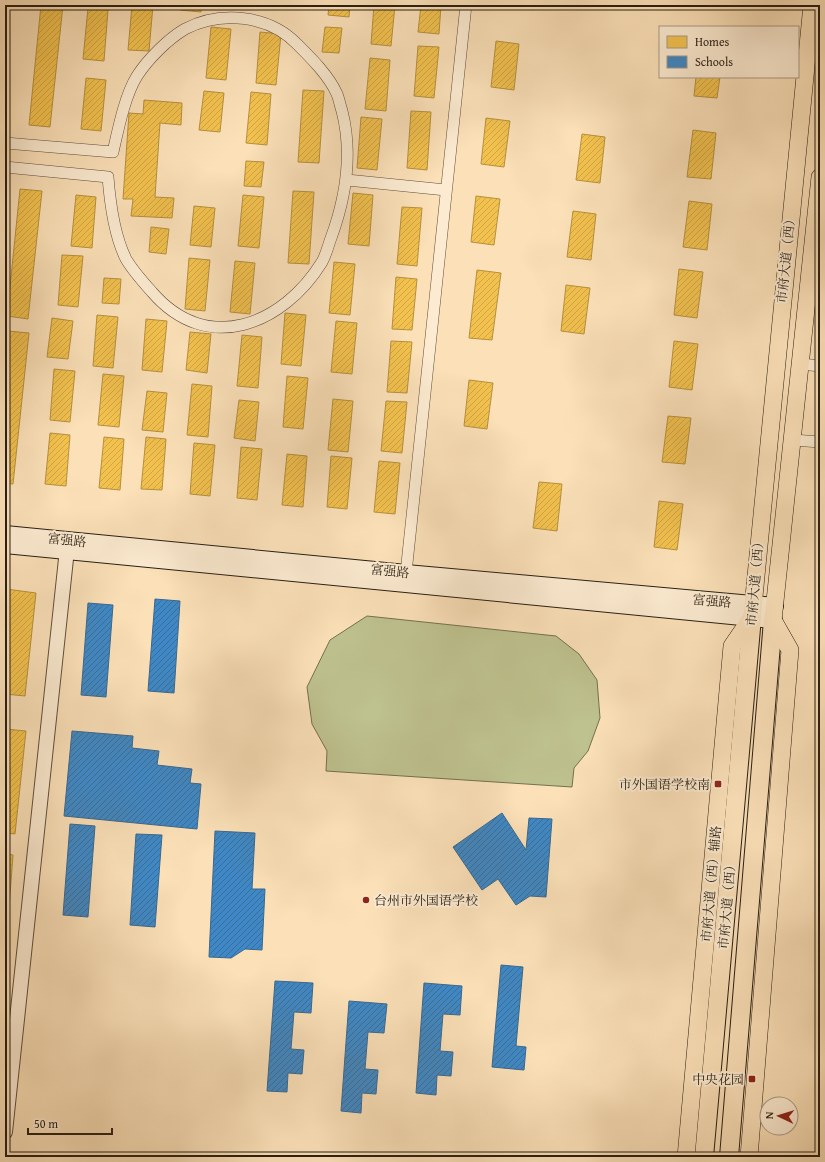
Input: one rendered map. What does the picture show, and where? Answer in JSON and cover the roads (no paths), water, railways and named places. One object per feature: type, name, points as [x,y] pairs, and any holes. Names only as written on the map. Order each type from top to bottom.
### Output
[{"type":"highway","name":"市府大道（西）","points":[[704,1157],[752,611]]},
{"type":"highway","name":"市府大道（西）","points":[[729,1157],[774,613]]},
{"type":"main road","name":"市府大道（西）","points":[[752,611],[812,5]]},
{"type":"main road","name":"市府大道（西）","points":[[774,613],[820,177]]},
{"type":"main road","name":"富强路","points":[[5,534],[67,546],[774,613]]},
{"type":"main road","name":"富强路","points":[[5,546],[67,546],[406,573],[752,611]]},
{"type":"main road","name":"市府大道（西）辅路","points":[[686,1157],[732,646],[752,611]]},
{"type":"main road","points":[[749,1157],[790,650],[774,613]]},
{"type":"street","points":[[406,573],[466,5]]},
{"type":"street","points":[[5,143],[113,152],[128,98],[137,77],[150,60],[185,29],[215,19],[238,18],[257,20],[274,26],[292,38],[325,76],[337,95],[345,124],[347,180],[338,220],[323,260],[304,288],[266,317],[245,325],[222,328],[202,326],[183,319],[160,301],[140,278],[126,258],[115,226],[110,203],[108,177],[5,167]]},
{"type":"street","points":[[347,180],[446,190]]},
{"type":"street","points":[[801,364],[820,366]]},
{"type":"street","points":[[793,440],[820,442]]},
{"type":"street","points":[[5,1131],[67,546]]},
{"type":"place","name":"市外国语学校南","points":[[718,784]]},
{"type":"place","name":"台州市外国语学校","points":[[366,900]]},
{"type":"place","name":"中央花园","points":[[752,1079]]}]
